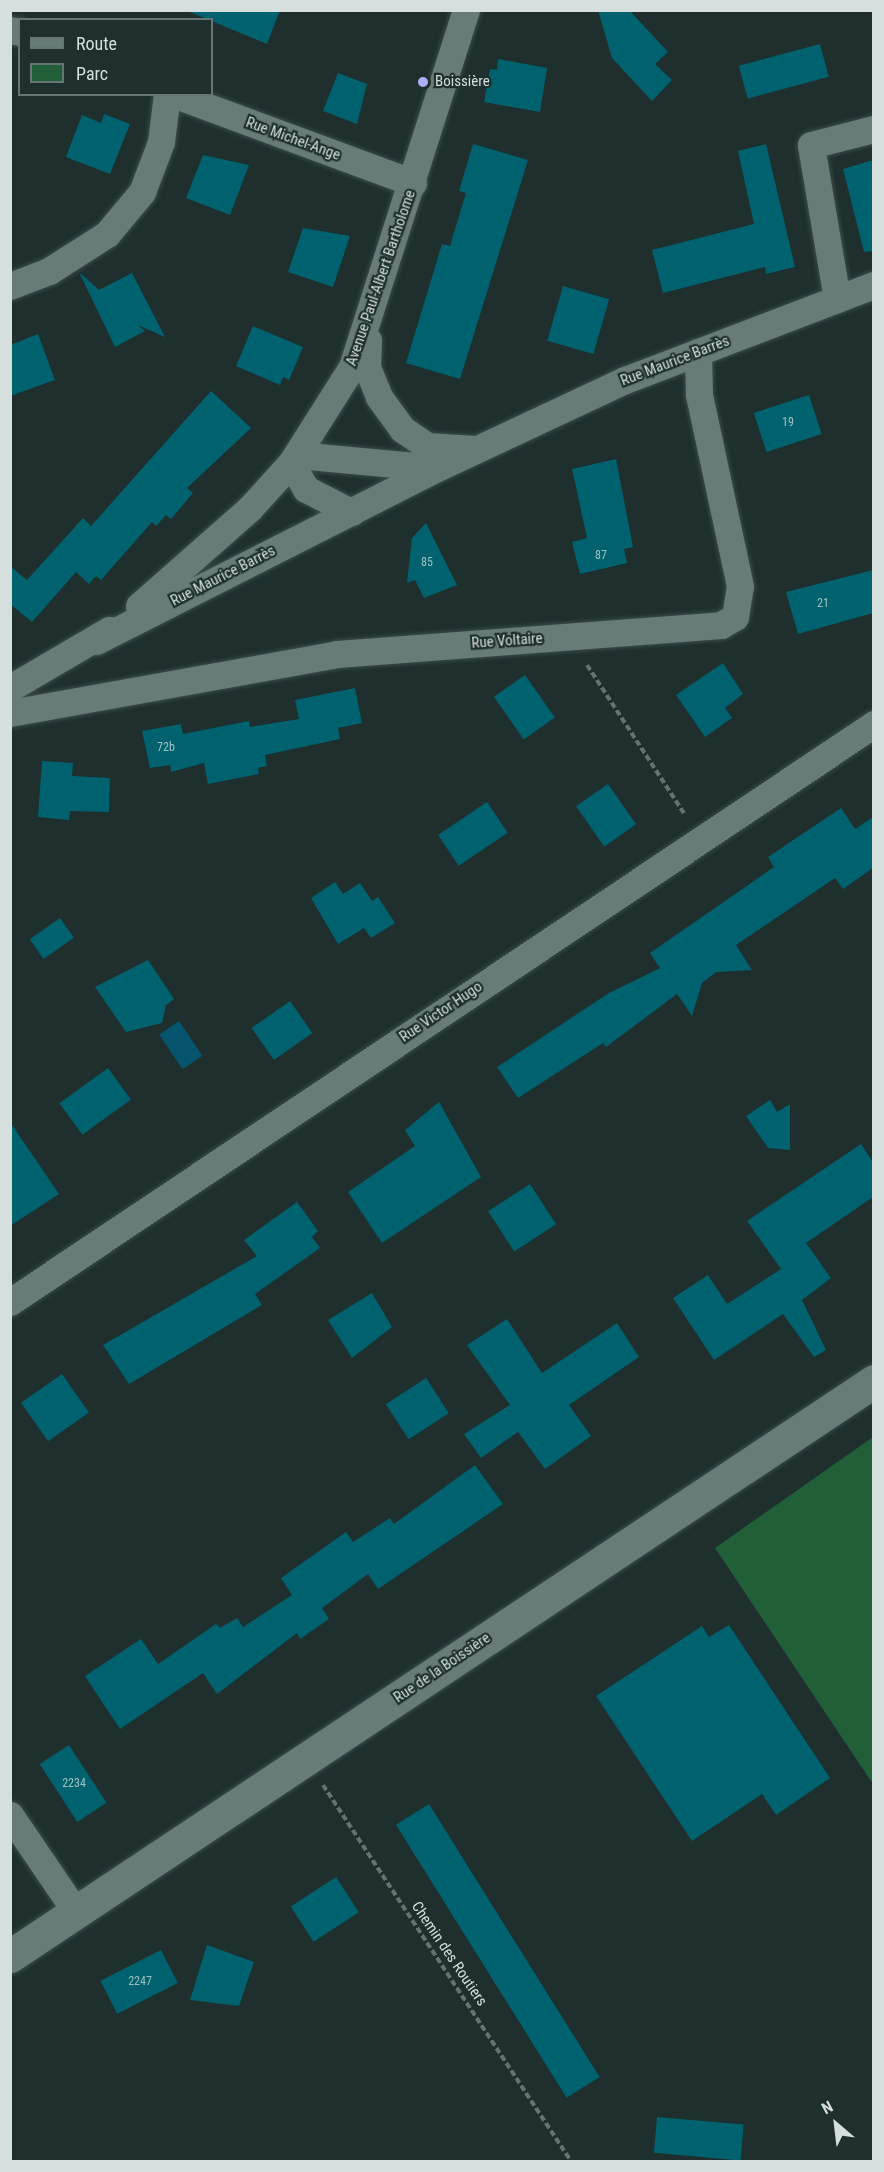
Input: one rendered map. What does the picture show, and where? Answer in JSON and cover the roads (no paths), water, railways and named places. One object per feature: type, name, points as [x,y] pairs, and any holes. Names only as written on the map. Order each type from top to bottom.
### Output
[{"type":"main road","name":"Rue de la Boissière","points":[[10,1956],[873,1381]]},
{"type":"street","name":"Avenue Paul-Albert Bartholome","points":[[10,688],[96,641],[234,523],[294,459],[352,368],[375,304],[466,10]]},
{"type":"street","points":[[10,286],[49,271],[107,234],[142,192],[161,142],[167,96]]},
{"type":"street","name":"Rue Michel-Ange","points":[[178,96],[413,183]]},
{"type":"street","points":[[837,299],[811,145],[873,129]]},
{"type":"street","name":"Rue Maurice Barrès","points":[[96,641],[437,468],[482,449],[625,380],[873,285]]},
{"type":"street","name":"Rue Maurice Barrès","points":[[375,304],[367,367],[379,397],[402,429],[427,446],[482,449]]},
{"type":"street","name":"Rue Voltaire","points":[[10,713],[337,654],[722,625],[735,617],[740,586],[699,394],[698,352]]},
{"type":"street","points":[[294,459],[306,489],[351,512]]},
{"type":"street","name":"Rue Maurice Barrès","points":[[294,459],[437,468]]},
{"type":"street","name":"Rue Victor Hugo","points":[[10,1302],[873,724]]},
{"type":"street","points":[[10,1815],[76,1912]]},
{"type":"water","points":[[179,1021],[202,1056],[183,1069],[159,1034]]},
{"type":"place","name":"Boissière","points":[[423,82]]}]
